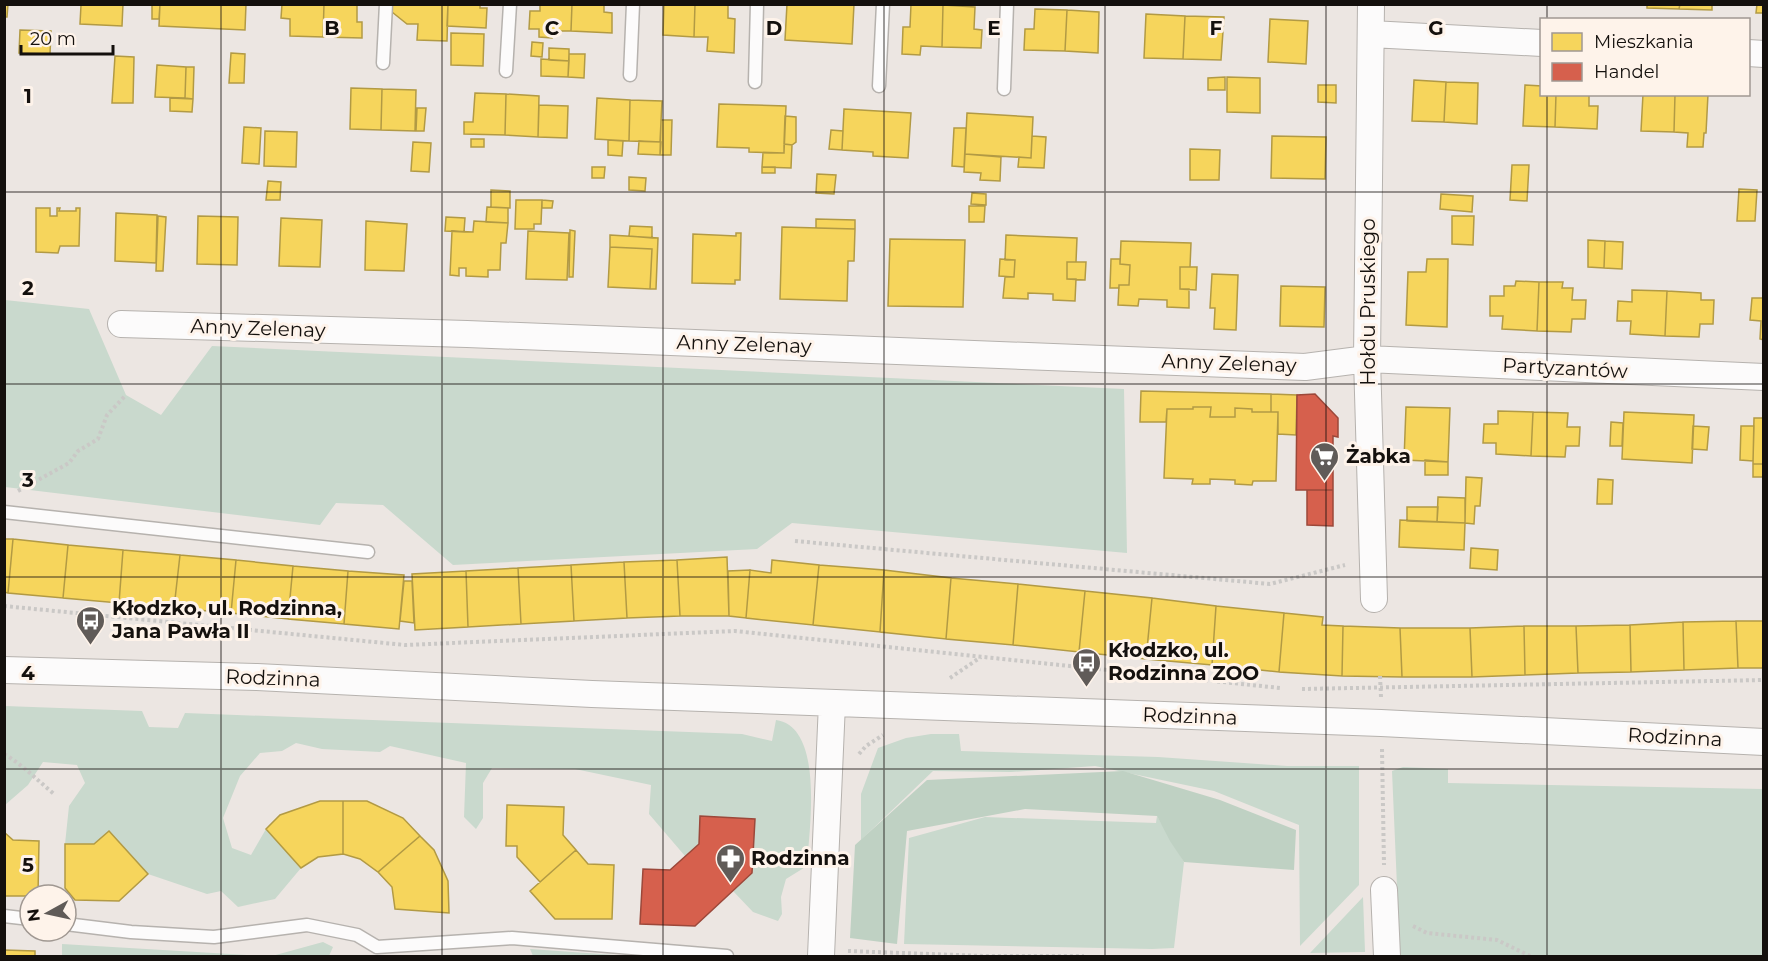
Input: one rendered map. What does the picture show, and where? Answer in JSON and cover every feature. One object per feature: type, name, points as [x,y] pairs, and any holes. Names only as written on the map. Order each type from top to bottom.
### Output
[{"type":"street","name":"Hołdu Pruskiego","points":[[1371,4],[1367,359],[1374,599]]},
{"type":"street","points":[[1371,34],[1540,43]]},
{"type":"street","name":"Anny Zelenay","points":[[120,324],[467,334],[1305,367],[1367,359]]},
{"type":"street","name":"Partyzantów","points":[[1367,359],[1764,377]]},
{"type":"street","name":"Rodzinna","points":[[4,670],[257,677],[592,694],[1381,723],[1764,741]]},
{"type":"street","points":[[822,951],[832,703]]},
{"type":"street","points":[[1385,901],[1387,957]]},
{"type":"lane","points":[[384,63],[386,4]]},
{"type":"lane","points":[[506,71],[510,4]]},
{"type":"lane","points":[[630,75],[633,4]]},
{"type":"lane","points":[[755,82],[757,4]]},
{"type":"lane","points":[[879,86],[883,4]]},
{"type":"lane","points":[[1004,89],[1007,4]]},
{"type":"lane","points":[[4,512],[368,552]]},
{"type":"lane","points":[[78,925],[131,932],[214,937],[307,925],[357,935],[377,947],[512,938],[727,957]]},
{"type":"path","points":[[14,494],[69,463],[78,451],[98,439],[107,415],[126,395]]},
{"type":"path","points":[[795,541],[1270,584],[1372,558]]},
{"type":"path","points":[[4,606],[405,645],[735,631],[1287,689]]},
{"type":"path","points":[[945,682],[981,657]]},
{"type":"path","points":[[1298,689],[1764,680]]},
{"type":"path","points":[[1381,723],[1385,901],[1427,933],[1497,940],[1530,957]]},
{"type":"path","points":[[857,757],[879,736],[890,732]]},
{"type":"path","points":[[4,754],[21,765],[54,794]]},
{"type":"path","points":[[822,951],[1084,957]]},
{"type":"green space","points":[[5,300],[89,309],[126,395],[161,415],[212,346],[1124,389],[1127,553],[792,523],[757,549],[453,565],[383,505],[336,503],[320,525],[5,487]]},
{"type":"green space","points":[[5,706],[142,711],[149,727],[178,728],[185,713],[742,734],[772,741],[776,720],[791,727],[802,741],[808,760],[811,806],[807,866],[786,879],[781,897],[782,914],[778,921],[753,912],[733,891],[752,873],[755,819],[700,816],[699,844],[685,856],[649,814],[651,785],[575,769],[492,768],[483,783],[483,818],[476,829],[464,817],[466,763],[390,746],[380,752],[322,749],[296,743],[282,751],[260,753],[240,776],[223,818],[232,848],[251,855],[266,829],[301,868],[275,899],[238,907],[221,891],[207,894],[148,874],[109,831],[94,844],[65,844],[69,806],[85,783],[77,765],[43,762],[28,785],[5,805]]},
{"type":"green space","points":[[931,734],[959,734],[961,751],[1158,757],[1287,766],[1359,766],[1359,885],[1300,946],[1299,825],[1214,791],[1095,766],[1011,772],[933,771],[861,840],[861,794],[878,748],[906,738]]},
{"type":"green space","points":[[1403,767],[1448,769],[1448,783],[1763,789],[1763,956],[1400,956],[1392,771]]},
{"type":"green space","points":[[1123,771],[1220,800],[1296,830],[1294,870],[1184,862],[1157,816],[1025,809],[907,831],[897,944],[850,938],[855,845],[927,780]]},
{"type":"green space","points":[[1157,816],[1184,862],[1174,948],[904,944],[909,838],[985,817],[1156,823]]},
{"type":"green space","points":[[1363,897],[1365,952],[1310,953]]},
{"type":"green space","points":[[323,942],[333,947],[329,956],[272,956]]},
{"type":"green space","points":[[62,944],[247,955],[266,956],[62,956]]},
{"type":"green space","points":[[530,949],[629,956],[533,956]]},
{"type":"building: Mieszkania","points":[[4,4],[8,4],[7,17],[4,17]]},
{"type":"building: Mieszkania","points":[[79,4],[123,4],[122,26],[80,24],[81,5]]},
{"type":"building: Mieszkania","points":[[152,4],[160,4],[159,19],[152,19]]},
{"type":"building: Mieszkania","points":[[160,4],[246,4],[245,30],[159,26]]},
{"type":"building: Mieszkania","points":[[282,4],[324,4],[323,37],[290,36],[290,19],[281,18]]},
{"type":"building: Mieszkania","points":[[324,4],[357,4],[357,22],[362,22],[362,38],[323,37]]},
{"type":"building: Mieszkania","points":[[392,4],[448,4],[447,41],[417,40],[418,24],[407,24],[392,12]]},
{"type":"building: Mieszkania","points":[[448,4],[480,4],[480,8],[487,8],[486,28],[447,26]]},
{"type":"building: Mieszkania","points":[[540,4],[572,4],[571,31],[552,31],[552,38],[539,37],[539,29],[529,29],[530,11],[540,11]]},
{"type":"building: Mieszkania","points":[[572,4],[604,4],[604,12],[612,13],[612,33],[571,31]]},
{"type":"building: Mieszkania","points":[[664,4],[695,4],[694,37],[663,35]]},
{"type":"building: Mieszkania","points":[[695,4],[728,4],[728,18],[735,19],[734,53],[707,51],[708,37],[694,37]]},
{"type":"building: Mieszkania","points":[[787,4],[854,4],[852,44],[785,40]]},
{"type":"building: Mieszkania","points":[[911,4],[943,5],[942,47],[921,46],[920,55],[902,54],[903,27],[910,27]]},
{"type":"building: Mieszkania","points":[[1647,4],[1680,4],[1679,9],[1647,8]]},
{"type":"building: Mieszkania","points":[[1680,4],[1712,4],[1712,10],[1679,9]]},
{"type":"building: Mieszkania","points":[[1757,4],[1764,4],[1764,13],[1756,13]]},
{"type":"building: Mieszkania","points":[[943,5],[975,7],[974,29],[982,30],[981,48],[942,47]]},
{"type":"building: Mieszkania","points":[[1035,9],[1067,10],[1065,51],[1024,50],[1025,29],[1034,29]]},
{"type":"building: Mieszkania","points":[[1067,10],[1099,12],[1098,53],[1065,51]]},
{"type":"building: Mieszkania","points":[[1146,14],[1185,16],[1183,59],[1144,58]]},
{"type":"building: Mieszkania","points":[[1185,16],[1224,17],[1221,60],[1183,59]]},
{"type":"building: Mieszkania","points":[[1270,19],[1308,21],[1306,64],[1268,62]]},
{"type":"building: Mieszkania","points":[[20,30],[51,31],[50,54],[19,53]]},
{"type":"building: Mieszkania","points":[[451,33],[484,34],[483,66],[451,65]]},
{"type":"building: Mieszkania","points":[[532,42],[543,43],[542,57],[531,56]]},
{"type":"building: Mieszkania","points":[[549,48],[569,49],[569,61],[549,60]]},
{"type":"building: Mieszkania","points":[[231,53],[245,54],[244,83],[229,83]]},
{"type":"building: Mieszkania","points":[[569,54],[585,54],[584,78],[568,77]]},
{"type":"building: Mieszkania","points":[[115,56],[134,57],[133,103],[112,103]]},
{"type":"building: Mieszkania","points":[[541,59],[569,61],[568,77],[541,76]]},
{"type":"building: Mieszkania","points":[[157,65],[186,67],[185,98],[155,97]]},
{"type":"building: Mieszkania","points":[[186,67],[194,67],[193,99],[185,98]]},
{"type":"building: Mieszkania","points":[[1225,77],[1225,90],[1208,90],[1208,78]]},
{"type":"building: Mieszkania","points":[[1227,77],[1260,78],[1260,113],[1227,112]]},
{"type":"building: Mieszkania","points":[[1414,80],[1446,82],[1444,122],[1412,121]]},
{"type":"building: Mieszkania","points":[[1446,82],[1478,83],[1477,124],[1444,122]]},
{"type":"building: Mieszkania","points":[[1318,85],[1336,85],[1336,103],[1318,102]]},
{"type":"building: Mieszkania","points":[[1525,85],[1540,86],[1540,96],[1556,96],[1555,127],[1523,126]]},
{"type":"building: Mieszkania","points":[[351,88],[382,89],[381,130],[350,129]]},
{"type":"building: Mieszkania","points":[[382,89],[416,90],[415,131],[381,130]]},
{"type":"building: Mieszkania","points":[[475,93],[506,94],[505,135],[464,134],[464,122],[473,122]]},
{"type":"building: Mieszkania","points":[[506,94],[539,96],[538,137],[505,135]]},
{"type":"building: Mieszkania","points":[[1556,96],[1589,96],[1589,106],[1598,106],[1597,129],[1555,127]]},
{"type":"building: Mieszkania","points":[[1643,96],[1675,96],[1674,132],[1641,131]]},
{"type":"building: Mieszkania","points":[[1675,96],[1708,96],[1703,147],[1687,147],[1688,133],[1674,132]]},
{"type":"building: Mieszkania","points":[[170,98],[193,99],[192,112],[170,111]]},
{"type":"building: Mieszkania","points":[[597,98],[630,100],[629,141],[595,139]]},
{"type":"building: Mieszkania","points":[[630,100],[662,101],[660,142],[629,141]]},
{"type":"building: Mieszkania","points":[[719,104],[786,106],[784,153],[749,152],[749,148],[717,147]]},
{"type":"building: Mieszkania","points":[[539,105],[568,106],[567,138],[538,137]]},
{"type":"building: Mieszkania","points":[[417,108],[426,108],[424,131],[416,131]]},
{"type":"building: Mieszkania","points":[[844,109],[911,113],[908,158],[873,156],[873,152],[842,150]]},
{"type":"building: Mieszkania","points":[[967,113],[1033,117],[1031,158],[965,154]]},
{"type":"building: Mieszkania","points":[[785,116],[796,117],[796,142],[792,145],[784,144]]},
{"type":"building: Mieszkania","points":[[661,120],[672,120],[671,155],[660,155]]},
{"type":"building: Mieszkania","points":[[244,127],[261,128],[259,164],[242,163]]},
{"type":"building: Mieszkania","points":[[954,128],[966,128],[964,167],[952,166]]},
{"type":"building: Mieszkania","points":[[831,130],[843,131],[842,150],[829,149]]},
{"type":"building: Mieszkania","points":[[265,131],[297,132],[296,167],[264,166]]},
{"type":"building: Mieszkania","points":[[1032,136],[1046,137],[1044,168],[1018,167],[1019,157],[1031,158]]},
{"type":"building: Mieszkania","points":[[1272,136],[1326,137],[1325,179],[1271,178]]},
{"type":"building: Mieszkania","points":[[471,139],[484,139],[484,147],[471,147]]},
{"type":"building: Mieszkania","points":[[608,140],[623,141],[622,156],[608,155]]},
{"type":"building: Mieszkania","points":[[639,141],[661,142],[660,155],[638,154]]},
{"type":"building: Mieszkania","points":[[413,142],[431,143],[429,172],[411,171]]},
{"type":"building: Mieszkania","points":[[784,144],[792,145],[791,168],[762,167],[763,153],[784,153]]},
{"type":"building: Mieszkania","points":[[1190,149],[1220,150],[1219,180],[1190,180]]},
{"type":"building: Mieszkania","points":[[965,154],[1001,157],[1000,181],[980,180],[981,173],[964,172]]},
{"type":"building: Mieszkania","points":[[1512,165],[1529,165],[1527,201],[1510,200]]},
{"type":"building: Mieszkania","points":[[592,167],[605,167],[604,178],[592,178]]},
{"type":"building: Mieszkania","points":[[762,167],[775,167],[775,173],[762,173]]},
{"type":"building: Mieszkania","points":[[817,174],[836,175],[834,194],[816,193]]},
{"type":"building: Mieszkania","points":[[629,177],[646,178],[645,191],[629,190]]},
{"type":"building: Mieszkania","points":[[268,181],[281,182],[280,200],[266,200]]},
{"type":"building: Mieszkania","points":[[1739,189],[1757,190],[1755,221],[1737,221]]},
{"type":"building: Mieszkania","points":[[491,190],[510,191],[510,208],[491,207]]},
{"type":"building: Mieszkania","points":[[972,193],[986,194],[986,205],[971,204]]},
{"type":"building: Mieszkania","points":[[1441,194],[1473,196],[1472,212],[1440,209]]},
{"type":"building: Mieszkania","points":[[516,200],[542,200],[541,224],[534,224],[534,229],[515,229]]},
{"type":"building: Mieszkania","points":[[542,200],[553,201],[552,208],[542,208]]},
{"type":"building: Mieszkania","points":[[969,206],[985,206],[984,222],[969,222]]},
{"type":"building: Mieszkania","points":[[487,207],[508,208],[508,223],[486,222]]},
{"type":"building: Mieszkania","points":[[36,208],[50,208],[50,216],[57,216],[57,208],[60,208],[59,211],[76,211],[76,208],[80,208],[79,246],[60,246],[58,253],[36,252]]},
{"type":"building: Mieszkania","points":[[116,213],[157,215],[156,263],[115,261]]},
{"type":"building: Mieszkania","points":[[158,216],[166,217],[163,271],[156,271]]},
{"type":"building: Mieszkania","points":[[198,216],[238,217],[237,265],[197,264]]},
{"type":"building: Mieszkania","points":[[1452,216],[1474,216],[1473,245],[1452,244]]},
{"type":"building: Mieszkania","points":[[446,217],[465,218],[464,232],[445,231]]},
{"type":"building: Mieszkania","points":[[281,218],[322,220],[320,267],[279,266]]},
{"type":"building: Mieszkania","points":[[816,219],[855,220],[855,229],[816,228]]},
{"type":"building: Mieszkania","points":[[366,221],[407,224],[404,271],[365,270]]},
{"type":"building: Mieszkania","points":[[474,221],[508,223],[506,243],[501,243],[500,270],[488,270],[488,277],[466,276],[466,268],[459,268],[459,276],[450,275],[452,231],[473,232]]},
{"type":"building: Mieszkania","points":[[630,226],[652,227],[652,238],[629,236]]},
{"type":"building: Mieszkania","points":[[782,227],[855,229],[854,261],[848,261],[847,301],[780,299]]},
{"type":"building: Mieszkania","points":[[570,230],[575,231],[573,277],[569,277]]},
{"type":"building: Mieszkania","points":[[528,231],[569,233],[567,280],[526,279]]},
{"type":"building: Mieszkania","points":[[736,233],[741,233],[740,280],[735,280],[735,284],[692,283],[693,234],[736,236]]},
{"type":"building: Mieszkania","points":[[610,235],[658,238],[656,289],[650,289],[652,249],[610,247]]},
{"type":"building: Mieszkania","points":[[1006,235],[1077,238],[1076,262],[1067,262],[1067,279],[1076,279],[1075,301],[1053,300],[1053,294],[1028,293],[1028,299],[1003,298],[1005,277],[1014,277],[1015,260],[1005,260]]},
{"type":"building: Mieszkania","points":[[890,239],[965,240],[963,307],[888,306]]},
{"type":"building: Mieszkania","points":[[1588,240],[1605,241],[1604,268],[1588,267]]},
{"type":"building: Mieszkania","points":[[1121,241],[1191,243],[1190,267],[1180,267],[1180,289],[1189,289],[1189,308],[1167,307],[1167,300],[1139,299],[1138,306],[1118,305],[1119,285],[1129,285],[1130,265],[1120,264]]},
{"type":"building: Mieszkania","points":[[1605,241],[1623,242],[1622,269],[1604,268]]},
{"type":"building: Mieszkania","points":[[610,247],[652,249],[650,289],[608,287]]},
{"type":"building: Mieszkania","points":[[1000,259],[1015,260],[1014,277],[999,276]]},
{"type":"building: Mieszkania","points":[[1111,259],[1120,259],[1120,264],[1130,265],[1129,285],[1110,288]]},
{"type":"building: Mieszkania","points":[[1427,259],[1448,259],[1447,327],[1406,325],[1408,272],[1426,272]]},
{"type":"building: Mieszkania","points":[[1067,262],[1086,262],[1085,280],[1067,279]]},
{"type":"building: Mieszkania","points":[[1180,267],[1197,267],[1196,290],[1180,289]]},
{"type":"building: Mieszkania","points":[[1212,274],[1238,275],[1236,330],[1214,329],[1215,308],[1210,308]]},
{"type":"building: Mieszkania","points":[[1516,281],[1539,282],[1537,331],[1502,329],[1503,316],[1490,316],[1490,296],[1504,296],[1504,286],[1515,286]]},
{"type":"building: Mieszkania","points":[[1539,282],[1563,282],[1562,288],[1573,288],[1572,300],[1586,300],[1585,319],[1572,319],[1571,332],[1537,331]]},
{"type":"building: Mieszkania","points":[[1281,286],[1325,287],[1324,327],[1280,326]]},
{"type":"building: Mieszkania","points":[[1632,290],[1667,291],[1665,336],[1630,334],[1631,321],[1617,321],[1618,301],[1632,302]]},
{"type":"building: Mieszkania","points":[[1667,291],[1701,293],[1701,300],[1714,300],[1713,324],[1700,324],[1699,337],[1665,336]]},
{"type":"building: Mieszkania","points":[[1752,298],[1764,298],[1764,340],[1760,339],[1761,321],[1750,320]]},
{"type":"building: Mieszkania","points":[[1141,391],[1271,394],[1271,412],[1252,412],[1252,409],[1235,408],[1235,417],[1210,417],[1211,407],[1193,407],[1193,409],[1167,409],[1166,422],[1140,422]]},
{"type":"building: Mieszkania","points":[[1271,394],[1297,395],[1296,435],[1278,434],[1278,412],[1271,412]]},
{"type":"building: Mieszkania","points":[[1193,407],[1211,407],[1210,417],[1235,417],[1235,408],[1252,409],[1252,412],[1278,412],[1276,481],[1253,481],[1252,485],[1235,484],[1235,480],[1210,479],[1210,484],[1192,484],[1193,479],[1164,478],[1167,409],[1193,409]]},
{"type":"building: Mieszkania","points":[[1406,407],[1450,408],[1448,462],[1404,460]]},
{"type":"building: Mieszkania","points":[[1498,411],[1533,412],[1531,456],[1496,454],[1496,443],[1483,443],[1484,424],[1498,424]]},
{"type":"building: Mieszkania","points":[[1533,412],[1568,413],[1567,427],[1580,427],[1579,446],[1566,446],[1565,457],[1531,456]]},
{"type":"building: Mieszkania","points":[[1624,412],[1694,415],[1692,463],[1622,459]]},
{"type":"building: Mieszkania","points":[[1754,418],[1764,418],[1764,464],[1753,464]]},
{"type":"building: Mieszkania","points":[[1611,422],[1623,423],[1622,446],[1610,446]]},
{"type":"building: Mieszkania","points":[[1693,426],[1709,427],[1707,450],[1692,449]]},
{"type":"building: Mieszkania","points":[[1741,426],[1754,426],[1753,461],[1740,460]]},
{"type":"building: Mieszkania","points":[[1425,460],[1448,462],[1448,475],[1425,475]]},
{"type":"building: Mieszkania","points":[[1753,464],[1764,464],[1764,477],[1753,477]]},
{"type":"building: Mieszkania","points":[[1466,477],[1482,478],[1480,506],[1475,506],[1474,524],[1465,523]]},
{"type":"building: Mieszkania","points":[[1598,479],[1613,480],[1612,504],[1597,504]]},
{"type":"building: Mieszkania","points":[[1438,497],[1465,498],[1465,523],[1437,522]]},
{"type":"building: Mieszkania","points":[[1407,507],[1438,507],[1437,522],[1407,521]]},
{"type":"building: Mieszkania","points":[[1400,520],[1465,523],[1464,550],[1399,547]]},
{"type":"building: Mieszkania","points":[[4,539],[13,539],[8,593],[4,592]]},
{"type":"building: Mieszkania","points":[[13,539],[68,545],[63,598],[8,593]]},
{"type":"building: Mieszkania","points":[[68,545],[123,550],[119,603],[63,598]]},
{"type":"building: Mieszkania","points":[[1471,548],[1498,550],[1497,570],[1470,568]]},
{"type":"building: Mieszkania","points":[[123,550],[180,555],[174,608],[119,603]]},
{"type":"building: Mieszkania","points":[[180,555],[236,560],[231,613],[174,608]]},
{"type":"building: Mieszkania","points":[[727,557],[729,616],[680,616],[677,560]]},
{"type":"building: Mieszkania","points":[[236,560],[293,566],[288,619],[231,613]]},
{"type":"building: Mieszkania","points":[[677,560],[680,616],[627,618],[624,562]]},
{"type":"building: Mieszkania","points":[[772,560],[819,565],[813,625],[746,618],[750,570],[771,573]]},
{"type":"building: Mieszkania","points":[[624,562],[627,618],[574,621],[571,565]]},
{"type":"building: Mieszkania","points":[[571,565],[574,621],[521,624],[518,568]]},
{"type":"building: Mieszkania","points":[[819,565],[884,570],[880,632],[813,625]]},
{"type":"building: Mieszkania","points":[[293,566],[348,571],[344,624],[288,619]]},
{"type":"building: Mieszkania","points":[[518,568],[521,624],[468,627],[466,571]]},
{"type":"building: Mieszkania","points":[[750,570],[746,618],[729,616],[728,571]]},
{"type":"building: Mieszkania","points":[[884,570],[951,578],[946,639],[880,632]]},
{"type":"building: Mieszkania","points":[[348,571],[404,575],[399,629],[344,624]]},
{"type":"building: Mieszkania","points":[[466,571],[468,627],[415,630],[412,574]]},
{"type":"building: Mieszkania","points":[[951,578],[1018,584],[1013,645],[946,639]]},
{"type":"building: Mieszkania","points":[[404,581],[412,581],[414,623],[400,621]]},
{"type":"building: Mieszkania","points":[[1018,584],[1085,591],[1079,652],[1013,645]]},
{"type":"building: Mieszkania","points":[[1085,591],[1152,598],[1146,659],[1079,652]]},
{"type":"building: Mieszkania","points":[[1152,598],[1216,606],[1212,665],[1146,659]]},
{"type":"building: Mieszkania","points":[[1216,606],[1284,613],[1279,672],[1212,665]]},
{"type":"building: Mieszkania","points":[[1284,613],[1323,617],[1322,625],[1343,626],[1342,676],[1279,672]]},
{"type":"building: Mieszkania","points":[[1736,621],[1764,621],[1764,668],[1738,668]]},
{"type":"building: Mieszkania","points":[[1736,621],[1738,668],[1684,670],[1683,622]]},
{"type":"building: Mieszkania","points":[[1683,622],[1684,670],[1631,672],[1630,625]]},
{"type":"building: Mieszkania","points":[[1630,625],[1631,672],[1578,673],[1576,626]]},
{"type":"building: Mieszkania","points":[[1343,626],[1400,628],[1402,677],[1342,676]]},
{"type":"building: Mieszkania","points":[[1524,626],[1576,626],[1578,673],[1525,675]]},
{"type":"building: Mieszkania","points":[[1524,626],[1525,675],[1472,677],[1470,628]]},
{"type":"building: Mieszkania","points":[[1400,628],[1470,628],[1472,677],[1402,677]]},
{"type":"building: Mieszkania","points":[[320,801],[343,801],[343,854],[318,857],[301,868],[266,829],[280,815]]},
{"type":"building: Mieszkania","points":[[343,801],[367,801],[403,818],[420,836],[378,872],[360,859],[343,854]]},
{"type":"building: Mieszkania","points":[[507,805],[564,807],[563,835],[576,850],[540,882],[517,857],[517,846],[506,846]]},
{"type":"building: Mieszkania","points":[[109,831],[148,874],[119,901],[78,900],[78,883],[65,883],[65,844],[94,844]]},
{"type":"building: Mieszkania","points":[[4,832],[13,840],[39,841],[38,883],[18,883],[18,896],[4,896]]},
{"type":"building: Mieszkania","points":[[420,836],[434,850],[448,881],[449,913],[395,909],[392,887],[378,872]]},
{"type":"building: Mieszkania","points":[[576,850],[588,864],[614,865],[612,919],[555,919],[530,891]]},
{"type":"building: Mieszkania","points":[[4,950],[35,951],[35,956],[4,956]]},
{"type":"building: Handel","points":[[1315,394],[1338,418],[1338,437],[1333,436],[1333,490],[1296,490],[1297,395]]},
{"type":"building: Handel","points":[[1307,490],[1333,490],[1333,526],[1307,525]]},
{"type":"building: Handel","points":[[700,816],[755,819],[752,873],[695,926],[640,924],[643,869],[670,870],[699,844]]},
{"type":"place","name":"Żabka","points":[[1325,482]]},
{"type":"place","name":"Kłodzko, ul. Rodzinna, Jana Pawła II","points":[[91,646]]},
{"type":"place","name":"Kłodzko, ul. Rodzinna ZOO","points":[[1087,688]]},
{"type":"place","name":"Rodzinna","points":[[730,884]]}]
